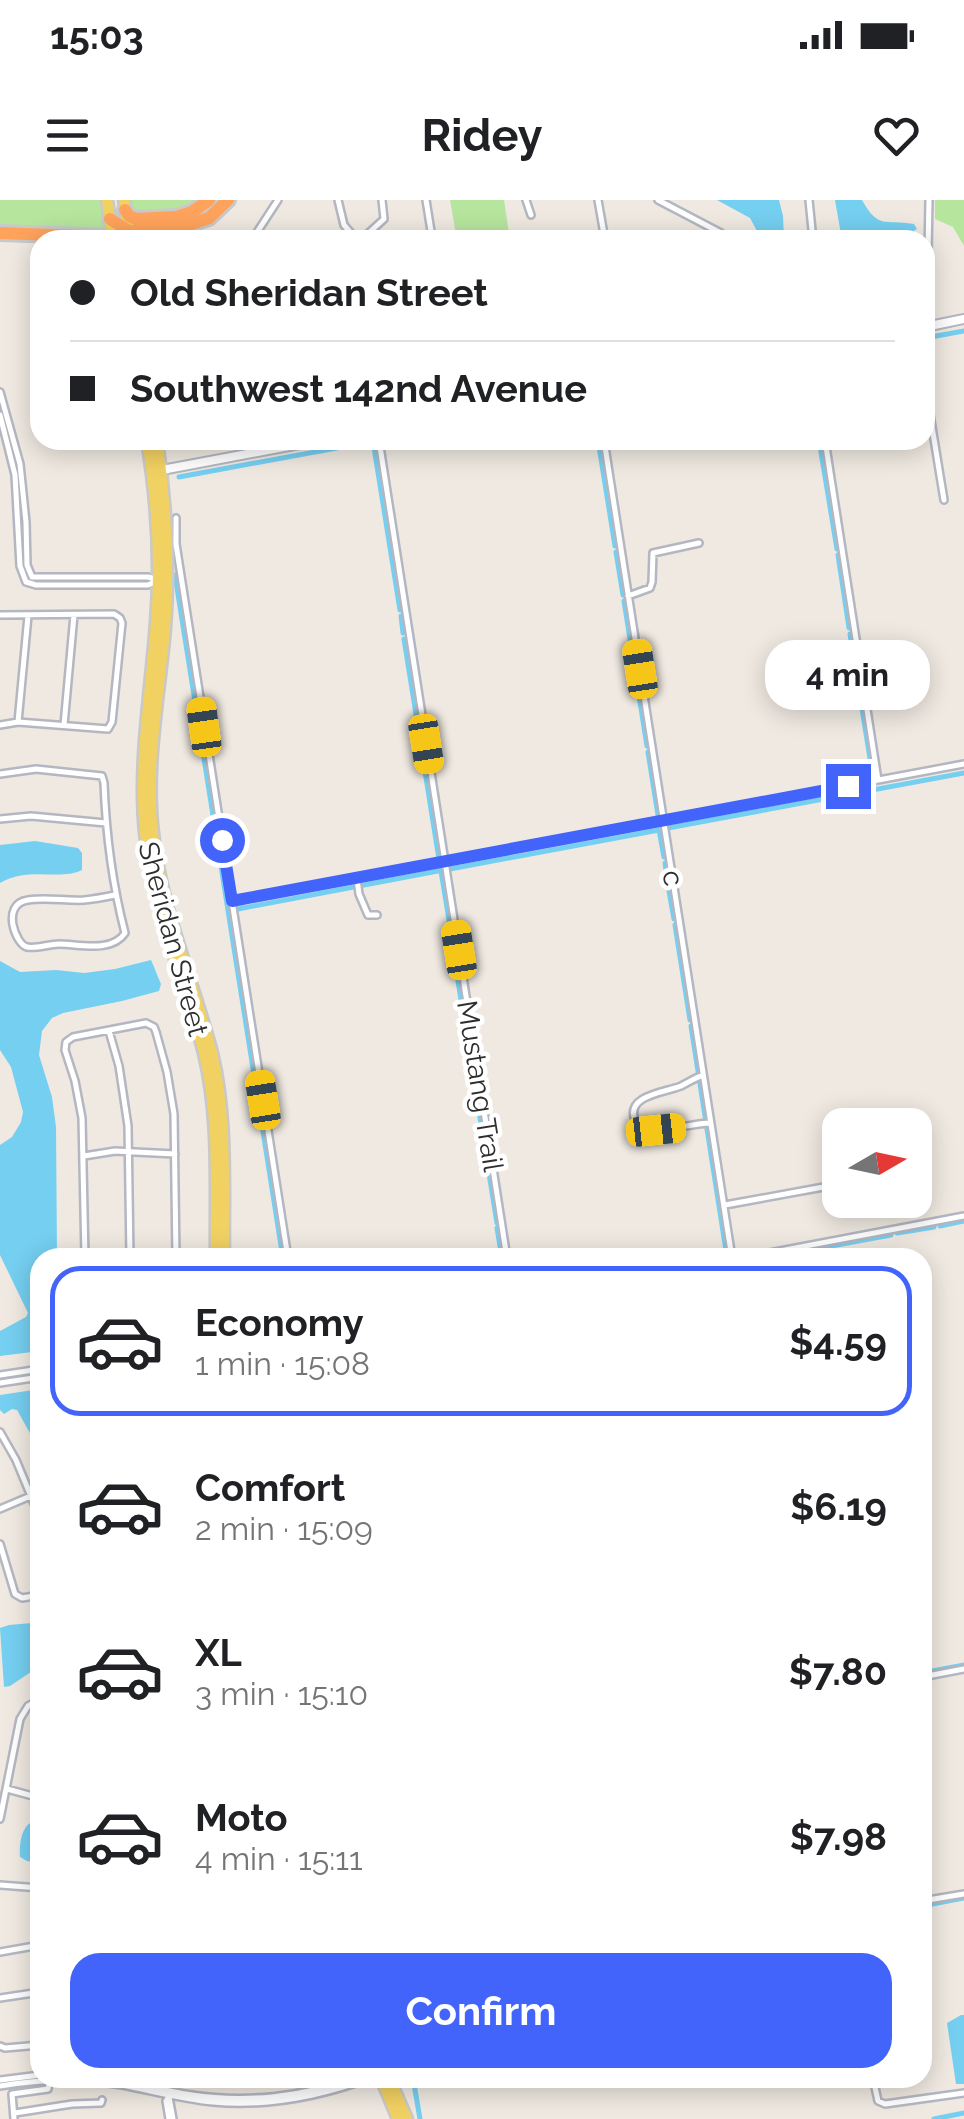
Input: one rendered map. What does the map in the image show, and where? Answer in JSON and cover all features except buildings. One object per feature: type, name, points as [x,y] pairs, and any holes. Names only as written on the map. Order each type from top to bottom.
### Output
[{"type":"highway","points":[[124,205],[131,218],[136,219],[180,216],[209,200]]},
{"type":"highway","points":[[153,230],[200,222],[228,200]]},
{"type":"highway","points":[[110,219],[124,230]]},
{"type":"highway","points":[[0,233],[30,234]]},
{"type":"main road","points":[[107,200],[112,230]]},
{"type":"main road","points":[[124,205],[131,230]]},
{"type":"main road","name":"Sheridan Street","points":[[150,450],[164,493],[163,580],[144,740],[145,834],[160,910],[210,1080],[220,1248]]},
{"type":"main road","name":"Sheridan Street","points":[[157,450],[163,580]]},
{"type":"main road","points":[[385,2088],[398,2119]]},
{"type":"main road","points":[[394,2088],[407,2119]]},
{"type":"street","points":[[258,230],[278,200]]},
{"type":"street","points":[[338,200],[349,230]]},
{"type":"street","points":[[371,230],[384,219],[382,200]]},
{"type":"street","points":[[426,200],[431,230]]},
{"type":"street","points":[[526,200],[531,215]]},
{"type":"street","points":[[598,200],[603,230]]},
{"type":"street","points":[[658,200],[715,230]]},
{"type":"street","points":[[808,200],[812,230]]},
{"type":"street","points":[[928,230],[929,200]]},
{"type":"street","points":[[935,325],[964,320]]},
{"type":"street","points":[[0,392],[20,464],[28,573],[41,578],[163,580]]},
{"type":"street","points":[[0,416],[15,475],[20,566],[26,582],[148,584],[163,580]]},
{"type":"street","points":[[935,445],[944,500]]},
{"type":"street","points":[[156,476],[257,450]]},
{"type":"street","name":"Mustang Trail","points":[[381,450],[505,1248]]},
{"type":"street","name":"c","points":[[606,450],[707,1123],[730,1248]]},
{"type":"street","points":[[827,450],[878,780]]},
{"type":"street","points":[[176,518],[176,544],[286,1248]]},
{"type":"street","points":[[628,596],[650,588],[653,553],[699,543]]},
{"type":"street","points":[[0,615],[114,614],[122,622],[112,722],[108,728],[18,722],[0,726]]},
{"type":"street","points":[[18,722],[28,615]]},
{"type":"street","points":[[64,725],[74,615]]},
{"type":"street","points":[[232,901],[964,764]]},
{"type":"street","points":[[0,774],[36,769],[102,776],[115,895],[125,933],[116,943],[92,946],[21,945],[12,913],[19,901],[115,895]]},
{"type":"street","points":[[0,819],[31,816],[106,823]]},
{"type":"street","points":[[356,878],[368,915],[377,915]]},
{"type":"street","points":[[84,1248],[82,1118],[66,1042],[73,1037],[150,1024],[167,1072],[174,1114],[176,1248]]},
{"type":"street","points":[[108,1031],[126,1100],[130,1248]]},
{"type":"street","points":[[701,1076],[637,1102],[635,1122],[642,1128],[656,1130],[707,1123]]},
{"type":"street","points":[[84,1156],[115,1152],[175,1154]]},
{"type":"street","points":[[724,1205],[822,1187]]},
{"type":"street","points":[[795,1248],[964,1216]]},
{"type":"street","points":[[0,1375],[30,1370]]},
{"type":"street","points":[[0,1383],[30,1378]]},
{"type":"street","points":[[0,1432],[30,1492]]},
{"type":"street","points":[[0,1510],[30,1497]]},
{"type":"street","points":[[0,1544],[12,1588],[18,1596],[30,1595]]},
{"type":"street","points":[[932,1674],[964,1669]]},
{"type":"street","points":[[0,1819],[20,1719],[30,1705]]},
{"type":"street","points":[[6,1789],[30,1795]]},
{"type":"street","points":[[0,1885],[30,1887]]},
{"type":"street","points":[[932,1900],[964,1894]]},
{"type":"street","points":[[0,1952],[30,1947]]},
{"type":"street","points":[[0,1998],[30,1994]]},
{"type":"street","points":[[0,2046],[30,2045]]},
{"type":"street","points":[[0,2083],[30,2078]]},
{"type":"street","points":[[0,2083],[30,2081]]},
{"type":"street","points":[[48,2088],[12,2094],[14,2116],[102,2100]]},
{"type":"street","points":[[132,2088],[217,2103],[277,2102],[339,2088]]},
{"type":"street","points":[[152,2088],[226,2098],[295,2094],[320,2088]]},
{"type":"street","points":[[875,2088],[878,2101],[885,2104],[964,2093]]},
{"type":"street","points":[[169,2096],[171,2119]]},
{"type":"green space","points":[[0,200],[101,200],[106,230],[30,231],[0,230]]},
{"type":"green space","points":[[129,200],[203,200],[149,215],[132,212]]},
{"type":"green space","points":[[450,200],[504,200],[508,230],[455,230]]},
{"type":"green space","points":[[935,200],[964,200],[964,246],[953,227],[935,219]]},
{"type":"water","points":[[717,200],[779,200],[784,230],[756,230],[750,218]]},
{"type":"water","points":[[835,200],[862,200],[878,219],[914,224],[917,229],[915,230],[840,230]]},
{"type":"water","points":[[35,841],[78,848],[82,853],[82,870],[22,875],[0,883],[0,845]]},
{"type":"water","points":[[151,960],[161,984],[159,991],[63,1013],[52,1018],[42,1031],[39,1055],[52,1097],[56,1127],[57,1248],[30,1248],[30,1352],[0,1356],[0,1331],[28,1313],[0,1255],[0,1145],[12,1137],[23,1112],[11,1067],[0,1050],[0,961],[20,972],[84,973]]},
{"type":"water","points":[[30,1390],[30,1433],[17,1410],[4,1414],[0,1410],[0,1395]]},
{"type":"water","points":[[30,1623],[30,1673],[4,1687],[0,1628]]},
{"type":"water","points":[[30,1823],[30,1861],[20,1857],[24,1829]]},
{"type":"water","points":[[961,2015],[964,2084],[956,2084],[947,2023]]},
{"type":"waterway","points":[[935,336],[964,331]]},
{"type":"waterway","points":[[179,477],[326,450]]},
{"type":"waterway","points":[[374,450],[400,610]]},
{"type":"waterway","points":[[600,450],[615,546]]},
{"type":"waterway","points":[[821,450],[837,549]]},
{"type":"waterway","points":[[616,552],[623,595]]},
{"type":"waterway","points":[[838,555],[849,628]]},
{"type":"waterway","points":[[175,575],[281,1248]]},
{"type":"waterway","points":[[624,601],[647,746]]},
{"type":"waterway","points":[[401,616],[403,633]]},
{"type":"waterway","points":[[850,634],[873,777]]},
{"type":"waterway","points":[[404,639],[420,739]]},
{"type":"waterway","points":[[421,746],[439,859]]},
{"type":"waterway","points":[[648,752],[658,815]]},
{"type":"waterway","points":[[668,828],[964,773]]},
{"type":"waterway","points":[[450,869],[659,830],[664,857]]},
{"type":"waterway","points":[[665,863],[668,885]]},
{"type":"waterway","points":[[440,865],[454,950]]},
{"type":"waterway","points":[[238,909],[443,870]]},
{"type":"waterway","points":[[669,891],[674,919]]},
{"type":"waterway","points":[[675,925],[690,1020]]},
{"type":"waterway","points":[[454,956],[497,1223]]},
{"type":"waterway","points":[[691,1026],[726,1248]]},
{"type":"waterway","points":[[940,1226],[964,1221]]},
{"type":"waterway","points":[[897,1233],[934,1227]]},
{"type":"waterway","points":[[497,1228],[500,1248]]},
{"type":"waterway","points":[[820,1248],[891,1235]]},
{"type":"waterway","points":[[932,1671],[964,1665]]},
{"type":"waterway","points":[[932,1904],[964,1898]]},
{"type":"waterway","points":[[415,2088],[420,2119]]},
{"type":"waterway","points":[[934,2119],[964,2113]]},
{"type":"route","points":[[222,840],[232,901],[848,786]]}]
